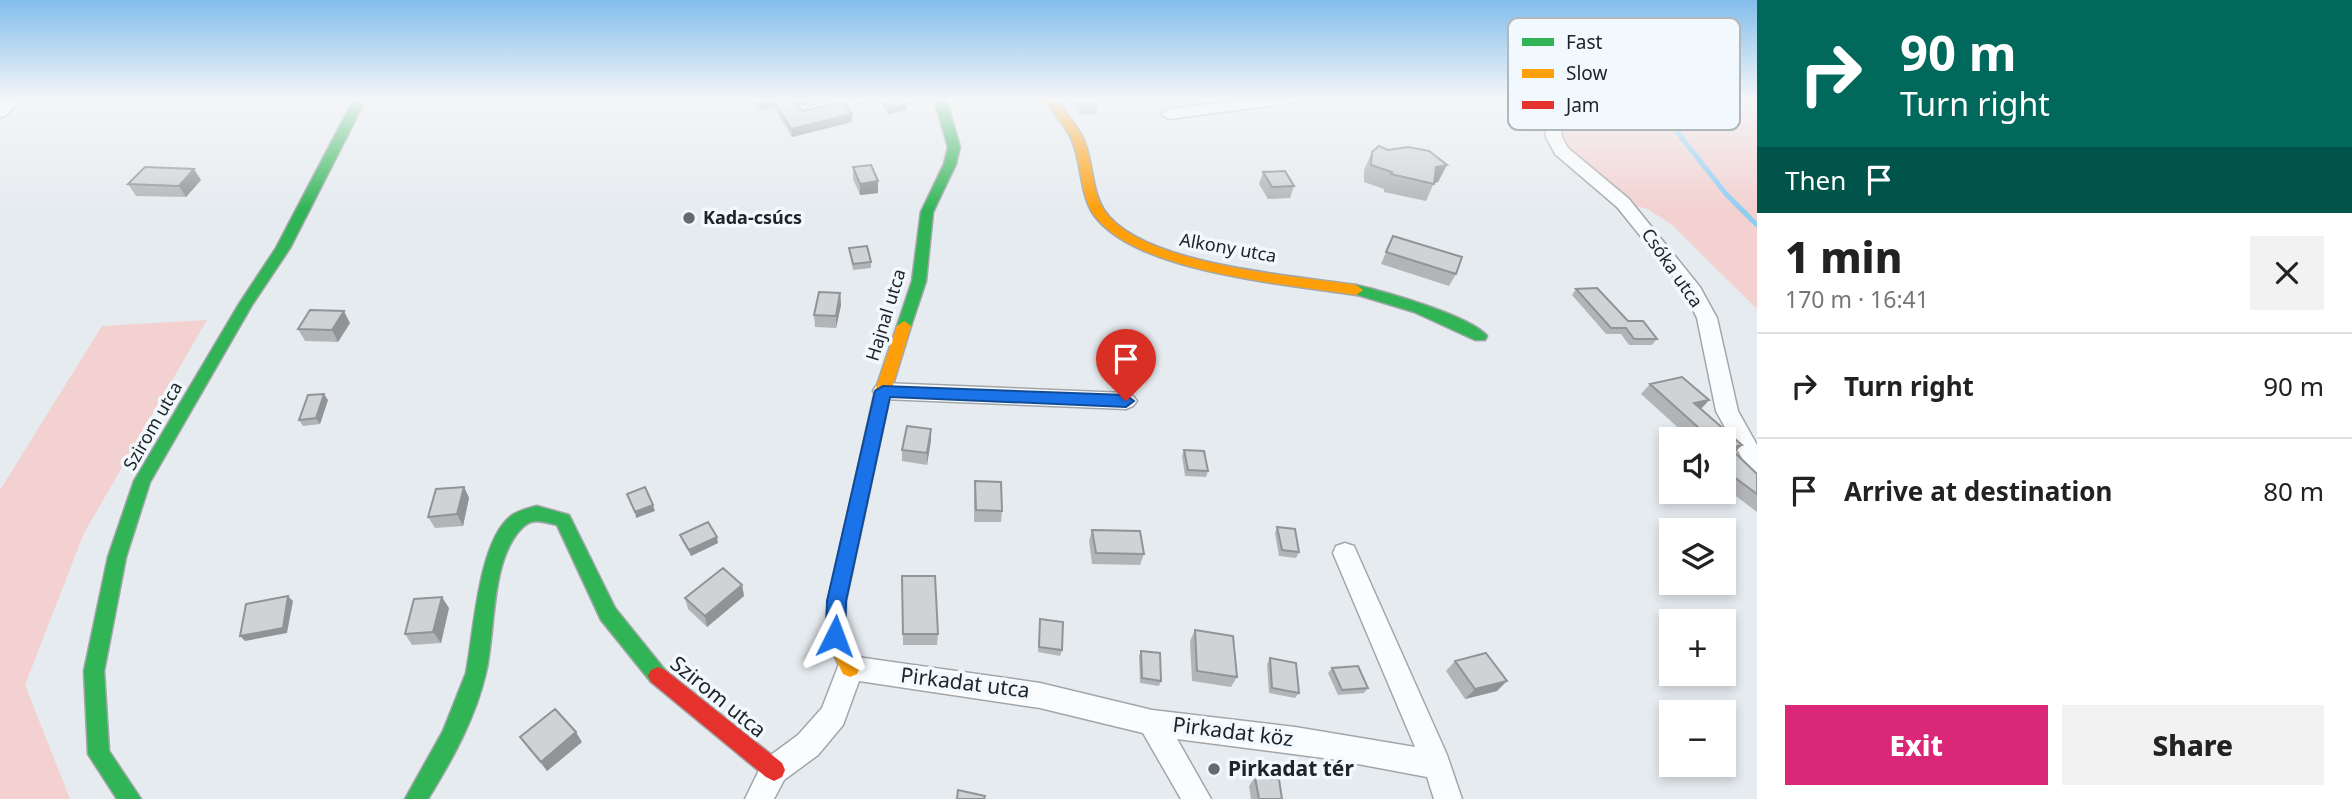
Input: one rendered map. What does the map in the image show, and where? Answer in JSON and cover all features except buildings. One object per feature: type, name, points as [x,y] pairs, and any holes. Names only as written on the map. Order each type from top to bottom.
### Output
[{"type":"street","name":"Szirom utca","points":[[130,799],[99,754],[94,671],[117,557],[142,481],[246,304],[283,248],[341,136]]},
{"type":"street","name":"Hajnal utca","points":[[850,668],[835,636],[837,601],[883,391],[919,281],[928,212],[950,164],[954,147],[951,136]]},
{"type":"street","name":"Alkony utca","points":[[1075,136],[1099,213],[1116,230],[1138,245],[1183,261],[1385,295],[1427,309],[1480,336]]},
{"type":"street","name":"Csóka utca","points":[[1554,136],[1561,151],[1623,203],[1691,287],[1707,318],[1727,411],[1757,465]]},
{"type":"street","points":[[883,391],[1126,401]]},
{"type":"street","name":"Szirom utca","points":[[416,799],[457,723],[477,672],[494,562],[506,532],[531,513],[550,512],[563,520],[608,614],[655,674],[774,770]]},
{"type":"street","points":[[1345,553],[1437,765],[1448,799]]},
{"type":"street","points":[[759,799],[774,770],[808,745],[833,716],[850,668]]},
{"type":"street","name":"Pirkadat utca","points":[[850,668],[1040,693],[1103,707],[1152,723]]},
{"type":"street","points":[[1152,723],[1197,799]]},
{"type":"street","name":"Pirkadat köz","points":[[1152,723],[1344,747],[1437,765]]},
{"type":"shaded area","points":[[1560,136],[1757,136],[1757,309],[1672,225],[1648,209],[1623,203],[1573,163]]},
{"type":"shaded area","points":[[207,320],[84,533],[25,685],[70,799],[0,799],[0,490],[102,326]]},
{"type":"waterway","points":[[1680,136],[1726,194],[1757,225]]},
{"type":"traffic: fast","points":[[130,799],[99,754],[94,671],[117,557],[142,481],[246,304],[283,248],[341,136]]},
{"type":"traffic: fast","points":[[904,326],[919,281],[927,212],[950,164],[954,147],[951,136]]},
{"type":"traffic: fast","points":[[1356,290],[1420,308],[1480,336]]},
{"type":"traffic: fast","points":[[416,799],[450,738],[471,690],[480,653],[487,596],[494,566],[503,539],[517,521],[537,513],[563,520],[608,614],[658,676]]},
{"type":"traffic: slow","points":[[1075,136],[1096,207],[1119,232],[1147,247],[1181,259],[1257,275],[1356,290]]},
{"type":"traffic: slow","points":[[850,668],[835,636],[837,601],[883,391],[904,326]]},
{"type":"traffic: jam","points":[[658,676],[774,770]]},
{"type":"place","name":"Kada-csúcs","points":[[689,218]]},
{"type":"place","name":"Pirkadat tér","points":[[1214,769]]},
{"type":"route","points":[[835,636],[837,601],[883,391],[1126,401]]}]
